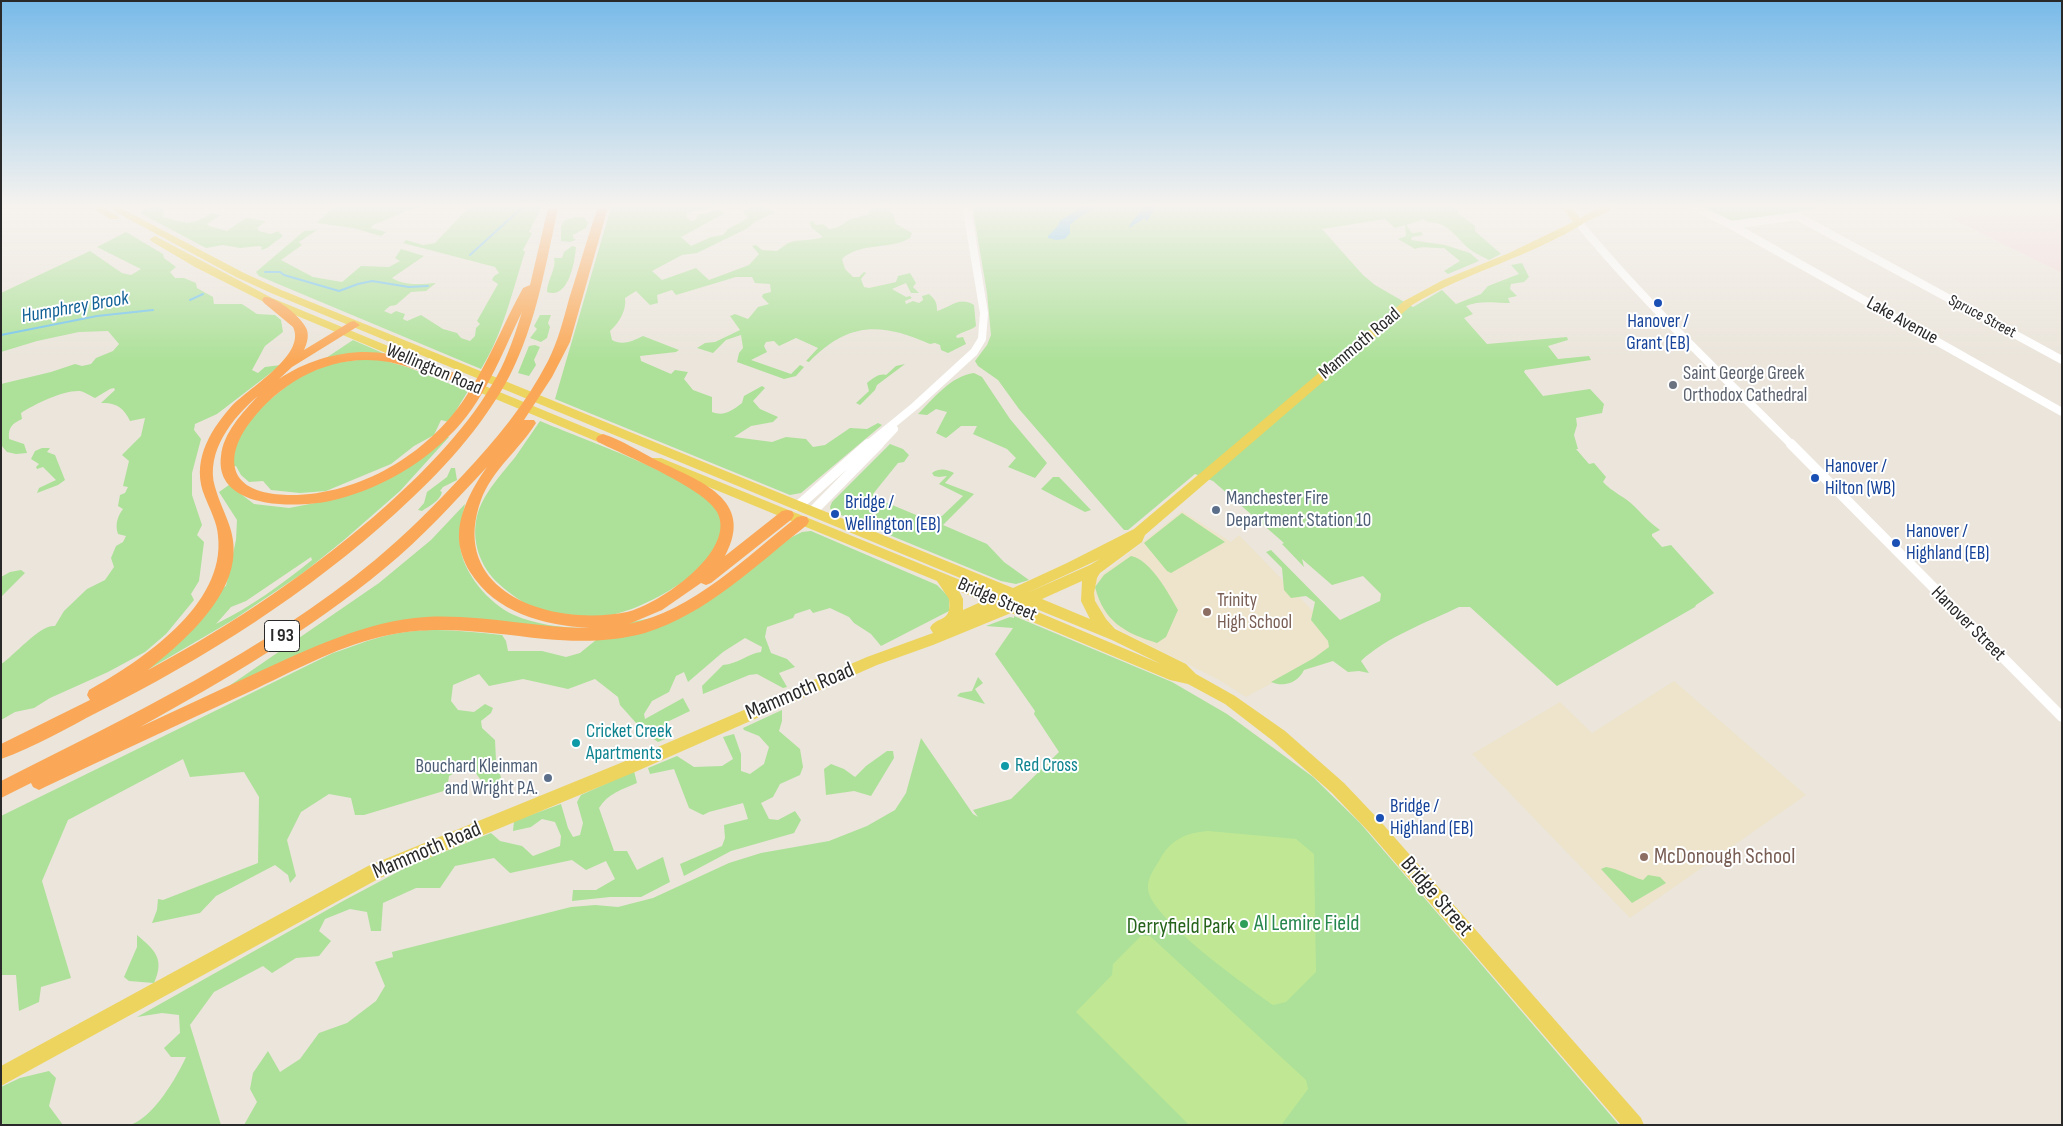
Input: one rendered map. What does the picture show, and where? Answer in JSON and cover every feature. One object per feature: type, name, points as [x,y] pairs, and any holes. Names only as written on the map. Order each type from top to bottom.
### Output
[{"type":"highway","name":"I 93","points":[[1,752],[160,672],[228,633],[304,581],[369,530],[422,480],[449,451],[477,403],[503,376],[526,320],[542,257]]},
{"type":"highway","points":[[588,257],[562,346],[550,379],[480,488],[470,512],[466,530],[467,548],[472,565],[482,580],[502,598],[514,605],[544,616],[576,622],[618,620],[637,615],[689,591],[800,513]]},
{"type":"highway","points":[[354,330],[286,381],[255,408],[232,439],[226,460],[228,470],[240,486],[250,493],[278,500],[311,499],[329,496],[364,485],[396,469],[424,451],[477,403],[488,371],[511,318],[538,272]]},
{"type":"highway","points":[[268,300],[289,315],[298,324],[302,332],[303,340],[286,367]]},
{"type":"highway","points":[[1,742],[101,692],[133,673],[158,655],[193,620],[209,599],[219,578],[227,547],[223,525],[207,487],[206,467],[214,440],[232,414],[251,395],[286,367],[354,330]]},
{"type":"highway","points":[[303,370],[336,360],[374,356],[393,359],[454,377]]},
{"type":"highway","name":"I 93","points":[[1,790],[206,683],[261,650],[324,607],[388,559],[428,522],[523,422]]},
{"type":"highway","points":[[603,439],[699,486],[717,501],[726,518],[727,536],[712,564],[656,607]]},
{"type":"highway","points":[[1,799],[327,648],[377,632],[403,626],[452,623],[573,635],[607,634],[645,627],[689,606],[800,513]]},
{"type":"main road","name":"Wellington Road","points":[[184,257],[268,300],[354,330],[800,513]]},
{"type":"main road","name":"Wellington Road","points":[[205,257],[454,377],[603,439],[800,513]]},
{"type":"main road","name":"Mammoth Road","points":[[1,1077],[374,872],[612,774],[872,662],[1012,600],[1088,560],[1139,532],[1408,303],[1447,280],[1508,257]]},
{"type":"main road","name":"Bridge Street","points":[[800,513],[996,600],[1028,600],[1117,636],[1164,658],[1181,668],[1191,678],[1230,700],[1279,736],[1359,809],[1634,1125]]},
{"type":"main road","name":"Bridge Street","points":[[800,513],[1012,600],[1175,676],[1191,678]]},
{"type":"main road","name":"Mammoth Road","points":[[1028,600],[1095,569],[1122,551],[1137,538],[1139,532]]},
{"type":"main road","points":[[1095,569],[1088,581],[1087,594],[1090,608],[1098,620],[1117,636]]},
{"type":"main road","points":[[939,576],[953,592],[957,602],[958,608],[950,622]]},
{"type":"main road","name":"Mammoth Road","points":[[872,662],[996,600]]},
{"type":"street","points":[[800,513],[974,352],[983,338],[984,314],[975,257]]},
{"type":"street","name":"Hanover Street","points":[[1607,257],[1649,301],[2062,717]]},
{"type":"street","name":"Lake Avenue","points":[[1788,257],[2062,412]]},
{"type":"street","name":"Spruce Street","points":[[1872,257],[2062,360]]},
{"type":"street","points":[[800,513],[876,438],[915,406]]},
{"type":"shaded area","points":[[2029,257],[2062,257],[2062,273]]},
{"type":"shaded area","name":"Trinity High School","points":[[1182,511],[1231,542],[1239,535],[1345,644],[1246,697],[1219,680],[1121,631],[1107,620],[1095,603],[1093,585],[1099,577]]},
{"type":"shaded area","name":"McDonough School","points":[[1674,681],[1806,795],[1630,918],[1472,754],[1560,702],[1592,733]]},
{"type":"green space","points":[[78,257],[98,257],[122,273],[131,275],[141,269],[116,257],[164,257],[176,267],[170,272],[175,278],[184,278],[196,283],[197,288],[213,297],[214,304],[242,304],[257,314],[275,315],[281,320],[283,332],[265,346],[252,370],[258,373],[265,367],[281,365],[217,414],[195,424],[194,430],[201,439],[192,473],[192,495],[202,525],[197,535],[204,542],[199,581],[191,594],[194,600],[166,634],[145,652],[108,672],[50,698],[34,708],[15,712],[1,720],[1,664],[42,630],[55,626],[64,611],[87,589],[105,580],[114,567],[111,558],[116,546],[123,542],[126,536],[118,534],[117,527],[118,518],[123,509],[118,506],[120,495],[125,493],[128,487],[123,486],[129,461],[122,455],[141,436],[145,418],[130,421],[119,407],[101,403],[115,390],[114,388],[95,398],[80,391],[73,391],[41,402],[21,413],[22,419],[11,426],[9,439],[24,444],[27,453],[16,454],[7,452],[1,445],[1,384],[75,364],[82,366],[91,364],[96,358],[113,351],[119,344],[108,331],[79,332],[37,341],[1,352],[1,293]]},
{"type":"green space","points":[[274,257],[286,257],[281,260],[313,277],[342,282],[361,266],[389,267],[400,261],[395,258],[396,257],[423,257],[392,278],[407,283],[436,283],[426,291],[411,292],[396,305],[390,306],[384,311],[391,314],[396,311],[405,314],[403,319],[407,321],[421,315],[443,329],[457,333],[461,338],[470,341],[475,336],[476,328],[480,324],[477,321],[498,284],[492,280],[499,273],[495,267],[455,257],[524,257],[501,327],[489,356],[481,369],[259,276],[256,272]]},
{"type":"green space","points":[[575,257],[566,285],[555,293],[547,292],[555,262],[554,258]]},
{"type":"green space","points":[[597,257],[679,257],[652,271],[662,280],[696,268],[709,280],[749,265],[757,257],[845,257],[842,259],[845,269],[853,277],[859,277],[864,272],[866,273],[861,279],[864,287],[869,288],[896,282],[898,276],[910,273],[916,283],[913,287],[919,293],[911,293],[906,283],[892,289],[906,297],[910,296],[912,298],[905,301],[906,304],[913,301],[919,303],[923,300],[922,296],[929,294],[936,302],[937,311],[959,302],[974,305],[976,326],[956,336],[957,338],[963,337],[966,344],[948,353],[941,350],[940,345],[935,343],[930,344],[912,337],[880,329],[851,333],[837,339],[809,362],[806,361],[818,348],[796,338],[779,346],[774,341],[766,342],[764,346],[767,352],[751,360],[791,374],[800,365],[804,367],[796,376],[784,379],[737,362],[739,353],[743,348],[741,335],[726,340],[713,353],[697,348],[705,343],[715,342],[740,330],[730,316],[735,314],[748,319],[758,307],[769,304],[762,297],[763,294],[771,292],[770,284],[755,283],[752,277],[736,277],[676,295],[672,290],[657,295],[658,303],[650,305],[636,291],[625,298],[622,316],[610,331],[612,340],[624,343],[643,336],[679,350],[676,352],[640,356],[641,361],[671,374],[675,370],[688,372],[684,379],[693,390],[712,397],[712,412],[720,414],[728,412],[742,403],[744,396],[762,386],[765,388],[753,401],[760,409],[778,417],[773,422],[751,426],[734,437],[772,442],[786,437],[806,439],[813,447],[825,445],[850,428],[867,429],[878,423],[882,425],[801,493],[790,495],[555,399]]},
{"type":"green space","points":[[981,257],[1347,257],[1375,285],[1413,307],[1442,290],[1456,304],[1481,294],[1488,286],[1519,274],[1511,265],[1522,263],[1529,277],[1524,282],[1511,284],[1510,289],[1517,296],[1508,298],[1510,303],[1482,302],[1471,304],[1466,306],[1473,314],[1464,318],[1487,344],[1567,337],[1568,340],[1548,346],[1558,359],[1589,356],[1591,360],[1525,370],[1524,372],[1543,396],[1590,389],[1604,404],[1602,413],[1576,418],[1577,425],[1574,435],[1578,449],[1576,449],[1589,464],[1594,463],[1606,477],[1603,482],[1607,486],[1630,503],[1660,530],[1652,534],[1652,536],[1662,547],[1671,545],[1714,593],[1695,607],[1557,686],[1470,607],[1459,607],[1395,637],[1371,652],[1361,661],[1369,673],[1359,671],[1348,672],[1333,661],[1304,670],[1295,681],[1290,683],[1276,684],[1271,682],[1314,658],[1329,647],[1328,641],[1311,620],[1315,602],[1306,596],[1291,598],[1284,590],[1282,568],[1266,552],[1271,550],[1340,620],[1380,601],[1381,594],[1363,576],[1332,585],[1302,559],[1304,567],[1282,544],[1284,543],[1213,481],[1195,474],[1128,530],[1124,530],[1019,409],[998,380],[978,366],[975,361],[987,345],[991,335]]},
{"type":"green space","points":[[1455,257],[1474,257],[1479,261],[1448,274],[1444,271],[1460,261]]},
{"type":"green space","points":[[1482,257],[1496,257],[1489,260]]},
{"type":"green space","points":[[540,315],[551,315],[548,323],[550,327],[547,338],[541,342],[530,338],[537,329],[534,326]]},
{"type":"green space","points":[[353,340],[385,354],[326,358]]},
{"type":"green space","points":[[535,345],[540,347],[534,360],[536,365],[529,376],[518,373],[529,346]]},
{"type":"green space","points":[[375,358],[407,367],[468,391],[449,422],[441,420],[434,435],[414,446],[391,464],[326,491],[300,493],[271,490],[263,481],[249,482],[241,475],[236,466],[232,467],[237,438],[257,410],[298,377],[333,363]]},
{"type":"green space","points":[[905,364],[877,385],[875,390],[860,405],[856,403],[869,391],[867,383],[869,381],[878,376],[886,375],[896,366]]},
{"type":"green space","points":[[974,373],[982,377],[1010,419],[1047,463],[1035,478],[1008,467],[1016,458],[1007,449],[973,434],[977,426],[961,426],[946,438],[936,433],[947,412],[936,409],[927,415],[918,414],[950,383],[958,378]]},
{"type":"green space","points":[[540,421],[634,459],[685,484],[704,496],[716,508],[722,526],[719,544],[707,561],[669,591],[627,611],[611,615],[573,616],[543,611],[517,598],[503,587],[492,577],[482,562],[475,535],[477,516],[488,492]]},
{"type":"green space","points":[[445,436],[449,437],[400,491],[303,573],[233,620],[137,676],[221,588],[226,586],[236,540],[237,520],[219,492],[229,485],[254,504],[289,508],[320,502],[378,481]],"holes":[[[311,557],[312,560],[266,595],[216,624],[231,607],[246,601]]]},
{"type":"green space","points":[[890,444],[903,449],[909,455],[904,462],[898,463],[873,494],[873,497],[933,522],[934,518],[942,516],[963,496],[939,484],[947,476],[934,476],[932,473],[943,470],[954,473],[945,483],[974,494],[943,525],[987,544],[1004,562],[1029,580],[1016,584],[1001,581],[831,511],[832,502]]},
{"type":"green space","points":[[42,448],[50,448],[47,452],[55,455],[65,480],[58,485],[37,493],[39,488],[56,480],[43,467],[37,469],[36,467],[39,464],[31,459],[35,451]]},
{"type":"green space","points":[[451,468],[455,468],[457,480],[443,487],[440,491],[442,492],[441,495],[434,503],[422,511],[418,510],[424,503],[427,492],[447,477]]},
{"type":"green space","points":[[1053,477],[1059,477],[1091,510],[1085,512],[1041,489]]},
{"type":"green space","points":[[465,504],[461,524],[460,545],[466,566],[478,586],[505,610],[539,623],[575,628],[611,626],[656,617],[629,628],[594,632],[414,619],[229,686],[379,583],[431,540]]},
{"type":"green space","points":[[1182,513],[1225,542],[1171,573],[1167,571],[1144,543]]},
{"type":"green space","points":[[811,531],[937,585],[949,597],[949,611],[881,646],[871,634],[854,623],[849,617],[830,608],[813,613],[810,609],[795,614],[793,618],[767,627],[765,637],[771,653],[787,659],[795,667],[779,673],[787,687],[783,688],[757,674],[749,675],[703,694],[702,686],[723,665],[761,652],[762,647],[745,638],[723,652],[688,682],[684,672],[676,676],[669,692],[652,701],[644,714],[645,719],[683,698],[690,711],[667,722],[670,737],[658,742],[645,733],[620,705],[618,697],[595,679],[568,689],[523,679],[489,686],[479,674],[453,685],[451,701],[458,710],[474,712],[485,704],[493,708],[491,713],[481,721],[482,728],[495,740],[496,760],[502,781],[492,786],[483,783],[475,772],[464,768],[449,776],[447,790],[364,815],[355,815],[351,798],[329,794],[301,812],[287,840],[296,876],[290,883],[288,875],[275,865],[216,896],[200,913],[152,923],[157,910],[158,899],[163,900],[258,863],[259,797],[244,772],[190,777],[183,759],[68,820],[42,881],[71,978],[41,987],[39,1002],[19,1011],[16,975],[1,975],[1,816],[333,653],[403,632],[446,630],[502,635],[506,641],[508,651],[542,651],[566,657],[580,653],[596,640],[645,632],[786,540],[802,532]]},
{"type":"green space","points":[[1131,556],[1146,564],[1164,587],[1178,610],[1166,637],[1157,643],[1135,635],[1117,624],[1104,609],[1095,587],[1104,575]]},
{"type":"green space","points":[[21,570],[25,573],[1,597],[1,577],[10,572]]},
{"type":"green space","name":"Derryfield Park","points":[[1014,616],[1172,682],[1227,714],[1313,777],[1360,823],[1619,1125],[244,1125],[257,1102],[250,1089],[253,1073],[268,1051],[280,1072],[300,1059],[319,1033],[347,1023],[376,1001],[385,986],[375,962],[393,957],[392,952],[571,907],[595,905],[618,907],[653,898],[729,863],[761,853],[829,841],[867,826],[895,810],[906,793],[921,738],[973,814],[978,817],[973,810],[1011,799],[1059,752],[1034,714],[1035,711],[995,654],[1013,628],[986,626],[1010,617],[1014,618]]},
{"type":"green space","points":[[978,677],[983,683],[975,689],[985,704],[957,696],[960,693],[972,691]]},
{"type":"green space","points":[[782,710],[782,721],[779,731],[800,749],[803,767],[800,775],[780,784],[773,797],[761,803],[769,819],[778,820],[795,811],[801,820],[794,833],[731,851],[684,876],[680,864],[722,846],[725,838],[724,825],[748,819],[743,803],[703,815],[689,808],[674,769],[650,774],[648,768],[677,756],[694,767],[722,766],[733,759],[723,737],[734,734],[741,754],[741,771],[750,774],[764,764],[769,747],[759,736],[743,728]]},
{"type":"green space","points":[[887,751],[893,751],[894,758],[871,796],[854,791],[826,795],[824,769],[831,764],[844,769],[855,777],[866,766]]},
{"type":"green space","points":[[634,771],[637,783],[606,799],[599,808],[614,851],[627,851],[637,870],[663,857],[670,882],[641,897],[610,897],[572,901],[573,890],[596,890],[615,879],[606,861],[586,870],[572,860],[510,873],[494,858],[455,866],[440,888],[416,888],[383,903],[381,931],[371,931],[367,912],[350,909],[325,919],[319,931],[331,941],[319,956],[296,958],[272,973],[263,966],[214,992],[190,1025],[221,1125],[129,1125],[138,1121],[155,1107],[177,1075],[186,1057],[171,1057],[164,1048],[180,1033],[179,1015],[162,1013],[137,1017],[407,867],[491,833],[500,841],[522,846],[533,856],[560,846],[561,836],[555,822],[542,819],[531,827],[513,831],[514,821],[561,804],[568,828],[573,837],[580,835],[583,823],[577,802],[581,795]]},
{"type":"green space","name":"Al Lemire Field","points":[[1208,831],[1296,839],[1314,854],[1316,972],[1286,1002],[1273,1005],[1243,983],[1182,934],[1153,902],[1148,889],[1149,882],[1163,854],[1179,839]]},
{"type":"green space","points":[[1606,867],[1643,880],[1648,875],[1660,877],[1666,883],[1632,903],[1601,869]]},
{"type":"green space","points":[[137,935],[149,945],[158,961],[159,967],[154,983],[129,981],[124,977],[137,947]]},
{"type":"green space","points":[[1141,936],[1150,936],[1306,1080],[1308,1089],[1282,1124],[1189,1125],[1076,1012],[1112,975],[1113,964]]},
{"type":"green space","points":[[49,1071],[56,1078],[49,1106],[63,1125],[6,1125],[1,1123],[1,1087],[20,1078]]},
{"type":"waterway","name":"Humphrey Brook","points":[[265,272],[280,272],[284,275],[339,291],[372,281],[409,287],[428,286]]},
{"type":"waterway","name":"Humphrey Brook","points":[[190,300],[203,294]]},
{"type":"waterway","name":"Humphrey Brook","points":[[1,335],[97,316],[153,310]]},
{"type":"place","name":"Hanover / Grant (EB)","points":[[1658,303]]},
{"type":"place","name":"Saint George Greek Orthodox Cathedral","points":[[1673,385]]},
{"type":"place","name":"Hanover / Hilton (WB)","points":[[1815,478]]},
{"type":"place","name":"Manchester Fire Department Station 10","points":[[1216,510]]},
{"type":"place","name":"Bridge / Wellington (EB)","points":[[835,514]]},
{"type":"place","name":"Hanover / Highland (EB)","points":[[1896,543]]},
{"type":"place","name":"Trinity High School","points":[[1207,612]]},
{"type":"place","name":"Cricket Creek Apartments","points":[[576,743]]},
{"type":"place","name":"Red Cross","points":[[1005,766]]},
{"type":"place","name":"Bouchard Kleinman and Wright P.A.","points":[[548,778]]},
{"type":"place","name":"Bridge / Highland (EB)","points":[[1380,818]]},
{"type":"place","name":"McDonough School","points":[[1644,857]]},
{"type":"place","name":"Al Lemire Field","points":[[1244,924]]}]
